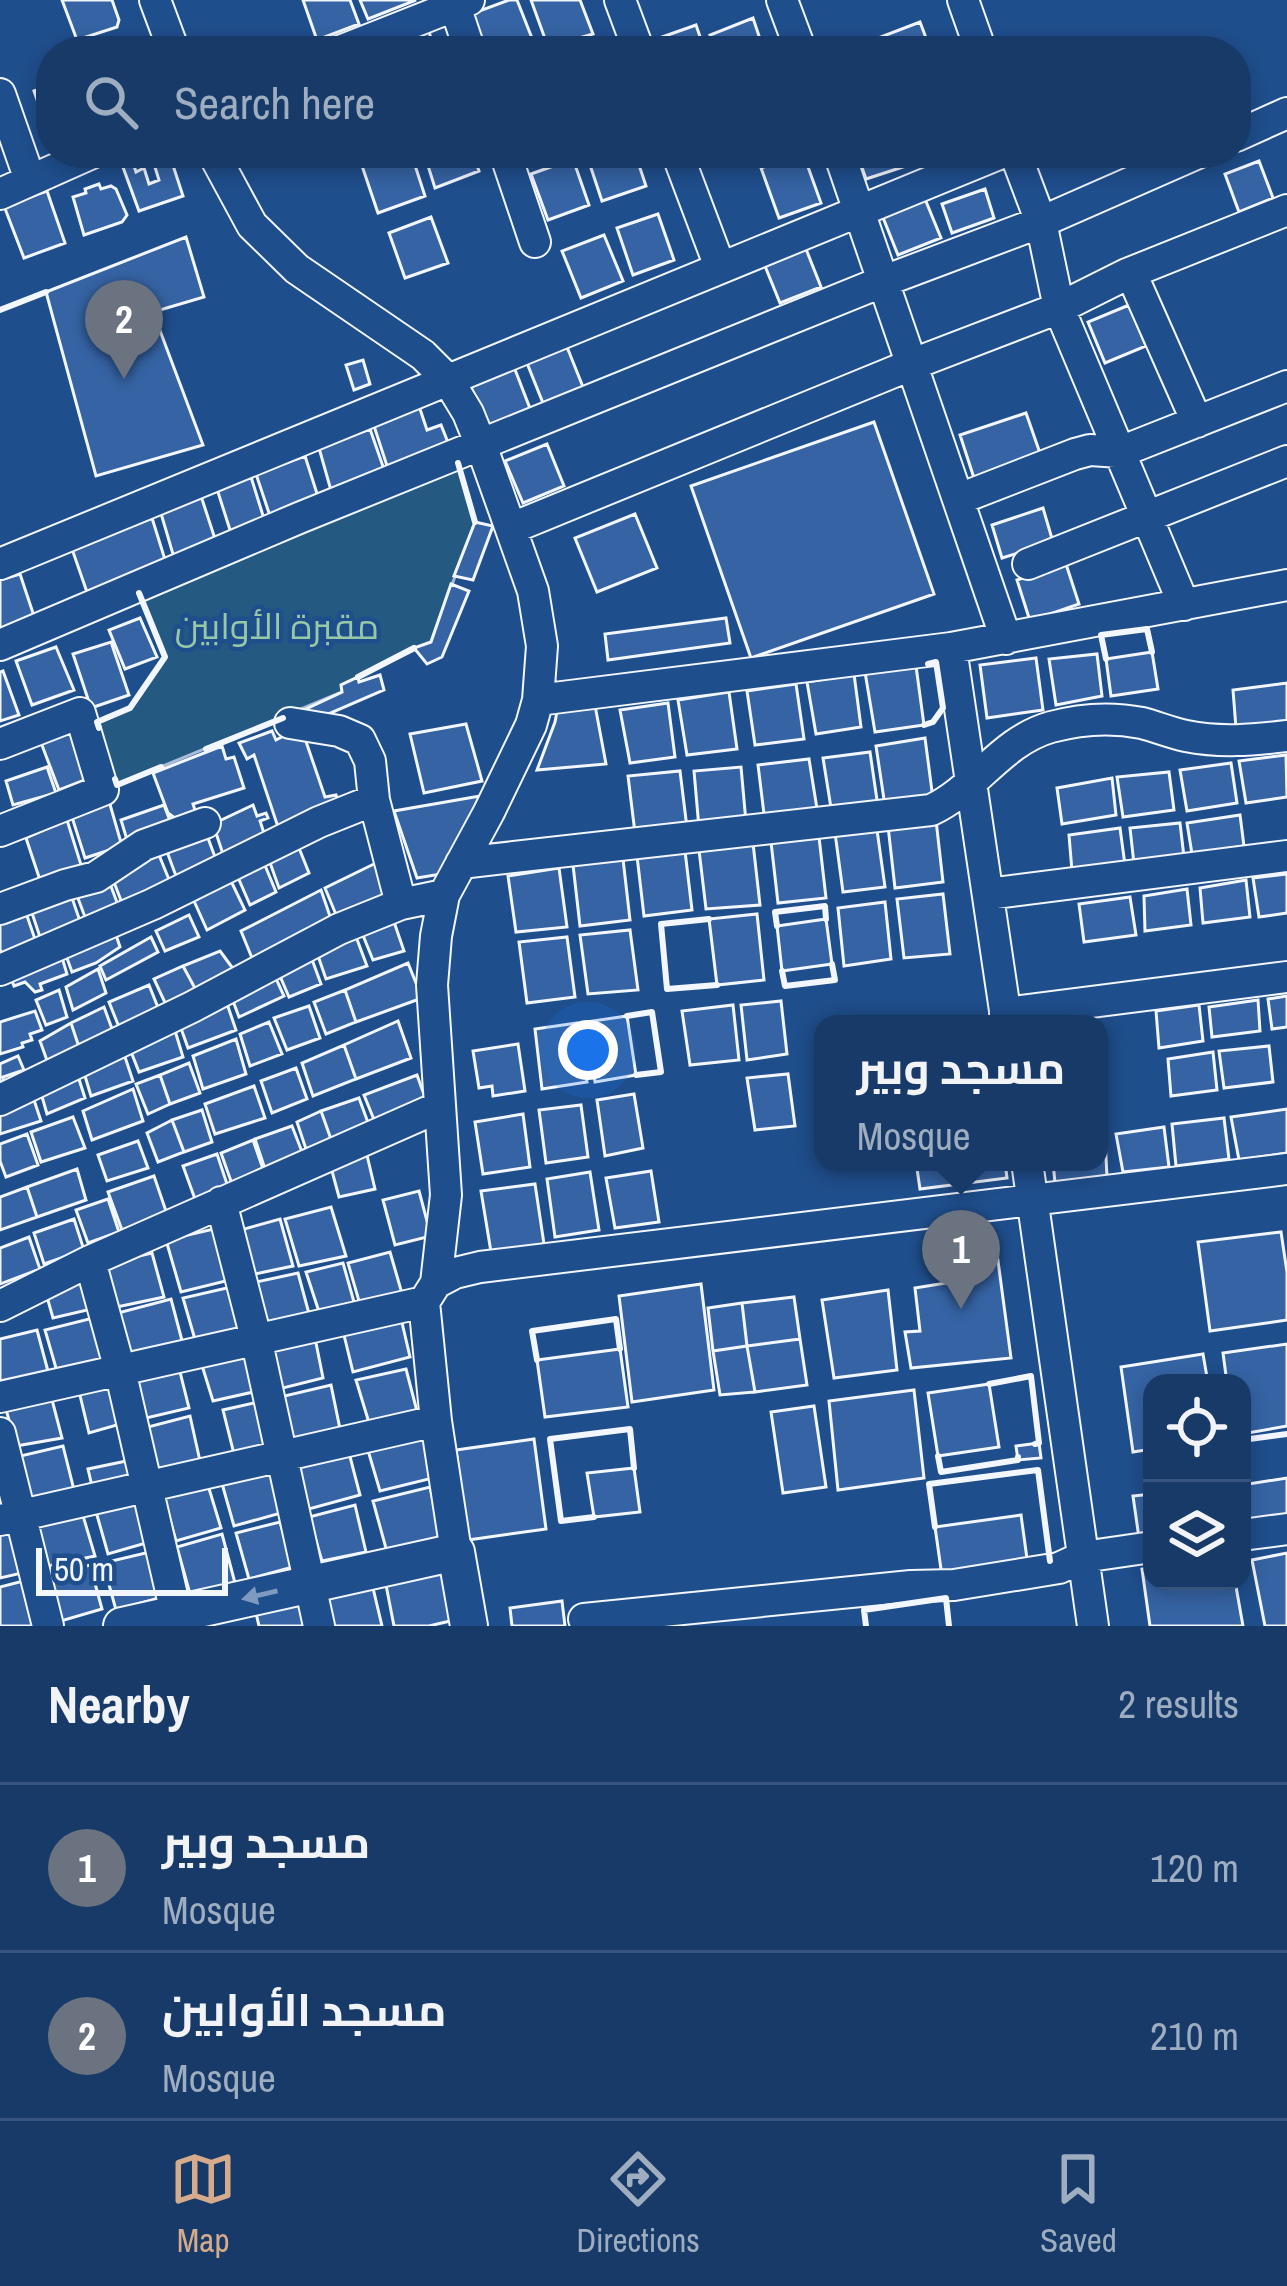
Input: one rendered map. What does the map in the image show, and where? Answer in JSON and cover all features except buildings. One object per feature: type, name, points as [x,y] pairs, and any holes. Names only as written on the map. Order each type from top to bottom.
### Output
[{"type":"main road","points":[[122,1626],[178,1620],[310,1583],[456,1552],[469,1626]]},
{"type":"street","points":[[155,0],[168,36]]},
{"type":"street","points":[[620,0],[633,36]]},
{"type":"street","points":[[782,0],[795,36]]},
{"type":"street","points":[[969,1],[977,36]]},
{"type":"street","points":[[376,36],[459,2],[467,36]]},
{"type":"street","points":[[0,94],[30,180]]},
{"type":"street","points":[[1251,129],[1287,113]]},
{"type":"street","points":[[0,194],[58,168]]},
{"type":"street","points":[[221,168],[252,225],[297,269],[423,355],[448,380],[481,445],[533,591],[542,646],[538,700],[531,725],[444,895],[432,985],[446,1196],[430,1293],[436,1421],[456,1552]]},
{"type":"street","points":[[510,168],[535,242]]},
{"type":"street","points":[[683,168],[720,267]]},
{"type":"street","points":[[844,168],[1006,638]]},
{"type":"street","points":[[0,564],[964,168]]},
{"type":"street","points":[[1021,168],[1041,223],[1059,308],[1184,605]]},
{"type":"street","points":[[0,645],[298,518],[884,281],[1041,223],[1164,168]]},
{"type":"street","points":[[512,528],[1059,308],[1287,210]]},
{"type":"street","points":[[1132,273],[1196,422]]},
{"type":"street","points":[[959,499],[1075,454],[1120,452],[1287,386]]},
{"type":"street","points":[[1028,563],[1287,461]]},
{"type":"street","points":[[538,700],[951,648],[1287,585]]},
{"type":"street","points":[[951,648],[1006,1015]]},
{"type":"street","points":[[0,744],[80,713],[103,790],[0,831]]},
{"type":"street","points":[[461,863],[931,810],[954,800],[1006,751],[1047,728],[1094,719],[1236,742],[1287,736]]},
{"type":"street","points":[[290,723],[339,731],[360,740],[370,761],[374,800],[401,904]]},
{"type":"street","points":[[0,970],[374,800]]},
{"type":"street","points":[[0,909],[96,877],[144,845],[205,823]]},
{"type":"street","points":[[988,894],[1287,856]]},
{"type":"street","points":[[0,1100],[339,928],[401,904],[444,895]]},
{"type":"street","points":[[1027,1015],[1287,977]]},
{"type":"street","points":[[0,1306],[90,1261],[439,1107]]},
{"type":"street","points":[[0,1397],[430,1293],[455,1273],[480,1267],[1287,1168]]},
{"type":"street","points":[[1029,1171],[1094,1626]]},
{"type":"street","points":[[221,1202],[319,1626]]},
{"type":"street","points":[[90,1261],[178,1620]]},
{"type":"street","points":[[11,1518],[436,1421]]},
{"type":"street","points":[[0,1433],[11,1518],[48,1626]]},
{"type":"street","points":[[1251,1534],[1287,1529]]},
{"type":"street","points":[[584,1619],[954,1585],[1059,1568],[1084,1556],[1143,1548]]},
{"type":"green space","name":"مقبرة الأوابين","points":[[457,461],[475,522],[431,642],[342,685],[342,692],[117,785],[97,722],[130,708],[165,657],[138,594]]},
{"type":"wall","points":[[0,310],[46,292]]},
{"type":"wall","points":[[458,463],[475,522]]},
{"type":"wall","points":[[99,728],[97,722],[130,708],[165,657],[139,593]]},
{"type":"wall","points":[[1106,659],[1101,635],[1147,629],[1152,652]]},
{"type":"wall","points":[[358,677],[414,648]]},
{"type":"wall","points":[[924,725],[933,722],[943,708],[936,662],[928,664]]},
{"type":"wall","points":[[206,749],[283,718]]},
{"type":"wall","points":[[115,779],[117,785],[161,767]]},
{"type":"wall","points":[[777,926],[775,912],[825,906],[826,919]]},
{"type":"wall","points":[[709,919],[661,924],[667,989],[717,985]]},
{"type":"wall","points":[[782,971],[785,986],[835,980],[832,964]]},
{"type":"wall","points":[[627,1016],[652,1012],[661,1072],[636,1075]]},
{"type":"wall","points":[[537,1360],[532,1331],[616,1319],[620,1349]]},
{"type":"wall","points":[[989,1384],[1031,1376],[1039,1443],[1035,1444]]},
{"type":"wall","points":[[594,1517],[561,1521],[550,1439],[630,1429],[634,1468]]},
{"type":"wall","points":[[1251,1439],[1287,1434]]},
{"type":"wall","points":[[938,1456],[941,1472],[1018,1457]]},
{"type":"wall","points":[[935,1527],[929,1484],[1038,1470],[1050,1561]]},
{"type":"wall","points":[[866,1626],[864,1610],[946,1598],[949,1626]]},
{"type":"place","name":"مسجد الأوابين","points":[[124,379]]},
{"type":"place","name":"مسجد وبير","points":[[961,1309]]}]
